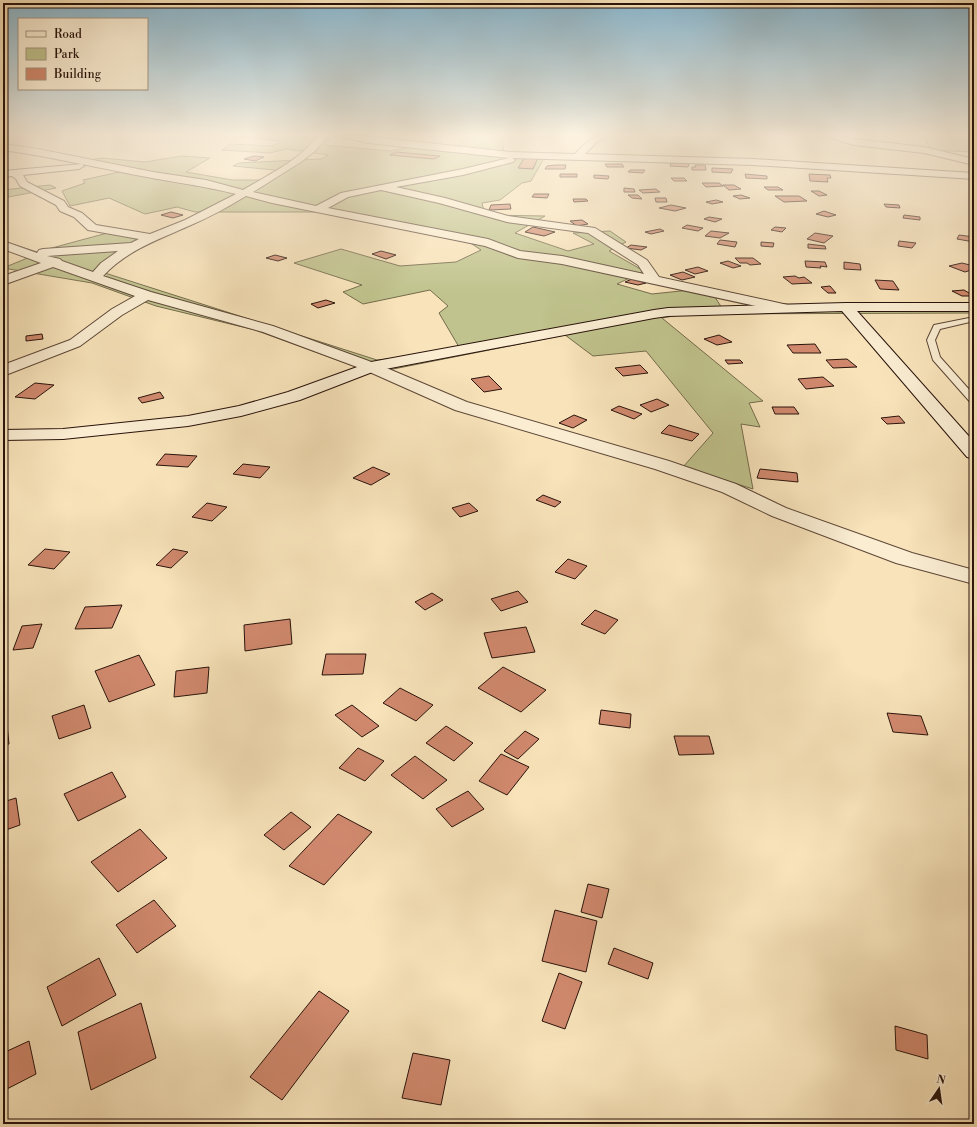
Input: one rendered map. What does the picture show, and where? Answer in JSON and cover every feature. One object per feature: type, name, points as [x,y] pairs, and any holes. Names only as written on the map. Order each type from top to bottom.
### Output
[{"type":"street","points":[[30,188],[60,203],[64,209],[78,215],[92,228],[151,238]]},
{"type":"street","points":[[224,188],[318,209],[488,243],[518,254],[562,260],[783,308]]},
{"type":"street","points":[[96,276],[106,263],[137,244],[190,221],[255,188]]},
{"type":"street","points":[[318,209],[345,195],[378,188]]},
{"type":"street","points":[[384,188],[441,200],[507,219],[591,230],[643,263],[654,280]]},
{"type":"street","points":[[31,253],[97,250],[137,244]]},
{"type":"street","points":[[3,245],[31,253],[146,295],[268,329],[371,367],[461,406],[662,465],[729,488],[779,512],[897,555],[974,577]]},
{"type":"street","points":[[3,281],[15,275],[56,262]]},
{"type":"street","points":[[3,371],[75,342],[117,312],[146,295]]},
{"type":"street","points":[[3,436],[63,434],[137,428],[188,421],[241,411],[294,396],[371,367],[668,312],[783,308],[974,306]]},
{"type":"street","points":[[846,307],[974,453]]},
{"type":"lane","points":[[974,320],[961,321],[937,327],[931,340],[936,358],[974,401]]},
{"type":"green space","points":[[26,188],[56,188],[3,198],[3,190]]},
{"type":"green space","points":[[72,188],[516,188],[500,200],[482,203],[485,215],[545,216],[515,233],[568,251],[594,244],[573,233],[610,231],[626,242],[609,251],[644,271],[617,284],[652,294],[709,288],[722,308],[974,305],[974,313],[685,314],[662,318],[763,401],[749,403],[760,427],[741,424],[753,489],[683,467],[713,433],[646,351],[593,356],[565,335],[373,373],[255,330],[156,306],[92,283],[3,268],[30,257],[3,248],[3,241],[37,252],[111,232],[156,240],[124,254],[105,273],[377,360],[424,355],[459,347],[439,313],[448,306],[430,290],[363,304],[343,292],[362,285],[294,263],[341,249],[400,266],[456,262],[481,250],[457,234],[327,212],[195,212],[177,207],[145,214],[109,198],[70,206],[62,191]]},
{"type":"building","points":[[624,188],[634,189],[635,192],[624,192]]},
{"type":"building","points":[[726,188],[741,189],[729,190]]},
{"type":"building","points":[[765,188],[779,188],[783,190],[768,190]]},
{"type":"building","points":[[656,189],[660,192],[643,193],[639,190]]},
{"type":"building","points":[[811,191],[819,191],[827,195],[819,196]]},
{"type":"building","points":[[534,194],[549,194],[547,198],[532,197]]},
{"type":"building","points":[[628,195],[638,195],[642,199],[632,198]]},
{"type":"building","points":[[741,195],[750,198],[740,199],[733,196]]},
{"type":"building","points":[[775,196],[799,196],[807,201],[784,202]]},
{"type":"building","points":[[655,198],[666,198],[667,202],[656,202]]},
{"type":"building","points":[[573,199],[586,199],[588,201],[574,202]]},
{"type":"building","points":[[716,200],[723,202],[712,204],[706,202]]},
{"type":"building","points":[[510,204],[511,209],[489,210],[491,205]]},
{"type":"building","points":[[884,204],[899,205],[900,208],[886,207]]},
{"type":"building","points":[[671,205],[686,208],[675,211],[659,208]]},
{"type":"building","points":[[824,211],[836,215],[828,217],[816,214]]},
{"type":"building","points":[[171,212],[183,215],[173,218],[161,215]]},
{"type":"building","points":[[904,215],[920,217],[920,220],[903,218]]},
{"type":"building","points":[[709,217],[722,219],[715,222],[704,219]]},
{"type":"building","points":[[582,220],[588,224],[577,226],[570,221]]},
{"type":"building","points":[[687,225],[703,228],[698,231],[682,228]]},
{"type":"building","points":[[533,227],[555,232],[544,236],[525,232]]},
{"type":"building","points":[[775,227],[786,228],[782,232],[771,230]]},
{"type":"building","points":[[660,229],[664,231],[651,234],[645,232]]},
{"type":"building","points":[[711,231],[729,233],[720,238],[705,236]]},
{"type":"building","points":[[815,233],[833,236],[824,243],[807,239]]},
{"type":"building","points":[[959,235],[974,237],[974,242],[957,239]]},
{"type":"building","points":[[720,240],[737,242],[735,247],[717,244]]},
{"type":"building","points":[[899,241],[916,243],[912,248],[898,246]]},
{"type":"building","points":[[761,242],[774,243],[773,247],[761,246]]},
{"type":"building","points":[[808,244],[825,246],[826,249],[808,248]]},
{"type":"building","points":[[631,245],[647,247],[641,250],[626,248]]},
{"type":"building","points":[[381,251],[396,255],[386,259],[372,254]]},
{"type":"building","points":[[275,255],[287,258],[278,261],[266,258]]},
{"type":"building","points":[[735,258],[753,258],[761,264],[750,265],[747,263],[740,263]]},
{"type":"building","points":[[728,261],[741,266],[733,268],[720,263]]},
{"type":"building","points":[[805,261],[825,262],[827,267],[806,267]]},
{"type":"building","points":[[844,262],[860,264],[861,270],[844,269]]},
{"type":"building","points":[[962,263],[974,266],[974,269],[965,272],[949,266]]},
{"type":"building","points":[[698,267],[708,271],[695,274],[685,270]]},
{"type":"building","points":[[683,272],[695,277],[682,280],[670,275]]},
{"type":"building","points":[[795,276],[799,278],[804,277],[812,283],[792,284],[783,277]]},
{"type":"building","points":[[632,279],[646,283],[638,285],[625,282]]},
{"type":"building","points":[[875,280],[893,281],[899,290],[880,289]]},
{"type":"building","points":[[830,286],[836,293],[828,293],[821,287]]},
{"type":"building","points":[[964,290],[974,296],[962,296],[952,291]]},
{"type":"building","points":[[326,300],[335,303],[318,308],[311,304]]},
{"type":"building","points":[[42,334],[43,339],[26,341],[26,336]]},
{"type":"building","points":[[719,335],[732,342],[717,345],[704,339]]},
{"type":"building","points":[[815,344],[821,353],[793,353],[787,345]]},
{"type":"building","points":[[847,359],[857,367],[833,368],[826,360]]},
{"type":"building","points":[[725,360],[740,360],[743,363],[728,364]]},
{"type":"building","points":[[640,365],[648,373],[623,376],[615,368]]},
{"type":"building","points":[[489,376],[502,389],[484,392],[471,379]]},
{"type":"building","points":[[823,377],[834,386],[806,389],[798,379]]},
{"type":"building","points":[[35,383],[54,385],[35,399],[15,397]]},
{"type":"building","points":[[160,392],[164,398],[142,403],[138,398]]},
{"type":"building","points":[[657,399],[669,405],[651,412],[640,405]]},
{"type":"building","points":[[619,406],[642,414],[634,419],[611,410]]},
{"type":"building","points":[[772,407],[794,407],[799,414],[775,414]]},
{"type":"building","points":[[574,415],[587,420],[573,428],[559,423]]},
{"type":"building","points":[[899,416],[905,423],[887,424],[881,418]]},
{"type":"building","points":[[669,425],[699,434],[692,441],[661,433]]},
{"type":"building","points":[[165,454],[197,456],[188,467],[156,465]]},
{"type":"building","points":[[243,464],[270,467],[260,478],[233,474]]},
{"type":"building","points":[[373,467],[390,474],[371,485],[353,478]]},
{"type":"building","points":[[760,469],[797,473],[798,482],[757,478]]},
{"type":"building","points":[[543,495],[561,502],[555,507],[536,500]]},
{"type":"building","points":[[207,503],[227,507],[212,521],[192,517]]},
{"type":"building","points":[[469,503],[478,511],[460,517],[452,508]]},
{"type":"building","points":[[45,549],[70,552],[54,569],[28,565]]},
{"type":"building","points":[[173,549],[188,552],[171,568],[156,565]]},
{"type":"building","points":[[568,559],[587,566],[575,579],[555,572]]},
{"type":"building","points":[[518,591],[528,602],[501,611],[491,599]]},
{"type":"building","points":[[432,593],[443,600],[425,610],[415,602]]},
{"type":"building","points":[[122,605],[112,628],[75,629],[85,607]]},
{"type":"building","points":[[595,610],[618,620],[605,634],[581,624]]},
{"type":"building","points":[[290,619],[292,644],[245,651],[244,625]]},
{"type":"building","points":[[42,624],[33,648],[13,650],[22,626]]},
{"type":"building","points":[[526,627],[535,652],[492,658],[484,633]]},
{"type":"building","points":[[326,654],[366,654],[363,674],[322,675]]},
{"type":"building","points":[[139,655],[155,685],[109,702],[95,671]]},
{"type":"building","points":[[209,667],[207,693],[174,697],[176,671]]},
{"type":"building","points":[[503,667],[546,690],[521,712],[478,688]]},
{"type":"building","points":[[400,688],[433,705],[416,721],[383,703]]},
{"type":"building","points":[[84,705],[91,728],[59,739],[52,716]]},
{"type":"building","points":[[352,705],[379,726],[362,737],[335,715]]},
{"type":"building","points":[[601,710],[631,714],[630,728],[599,724]]},
{"type":"building","points":[[887,713],[921,716],[928,735],[893,732]]},
{"type":"building","points":[[7,725],[9,744],[3,746],[3,726]]},
{"type":"building","points":[[446,726],[473,743],[454,761],[426,743]]},
{"type":"building","points":[[525,731],[539,739],[518,759],[504,751]]},
{"type":"building","points":[[674,736],[709,736],[714,754],[679,755]]},
{"type":"building","points":[[358,748],[384,761],[365,781],[339,768]]},
{"type":"building","points":[[501,754],[529,767],[507,795],[479,781]]},
{"type":"building","points":[[415,756],[447,780],[423,799],[391,775]]},
{"type":"building","points":[[112,772],[126,797],[78,821],[64,794]]},
{"type":"building","points":[[468,791],[484,809],[452,827],[436,809]]},
{"type":"building","points":[[16,798],[20,825],[3,831],[3,802]]},
{"type":"building","points":[[291,812],[311,827],[284,850],[264,835]]},
{"type":"building","points":[[338,814],[372,832],[324,885],[289,866]]},
{"type":"building","points":[[140,829],[167,858],[118,892],[91,862]]},
{"type":"building","points":[[588,884],[609,889],[602,918],[581,912]]},
{"type":"building","points":[[154,900],[176,926],[137,953],[116,925]]},
{"type":"building","points":[[555,910],[597,921],[586,972],[542,961]]},
{"type":"building","points":[[614,948],[653,963],[648,979],[608,964]]},
{"type":"building","points":[[99,958],[116,995],[62,1026],[47,987]]},
{"type":"building","points":[[559,973],[582,982],[565,1029],[542,1021]]},
{"type":"building","points":[[319,991],[349,1011],[282,1100],[250,1077]]},
{"type":"building","points":[[141,1003],[156,1058],[91,1090],[78,1032]]},
{"type":"building","points":[[895,1026],[927,1035],[928,1059],[896,1050]]},
{"type":"building","points":[[29,1041],[36,1074],[3,1091],[3,1053]]},
{"type":"building","points":[[413,1053],[450,1060],[441,1105],[402,1098]]}]
